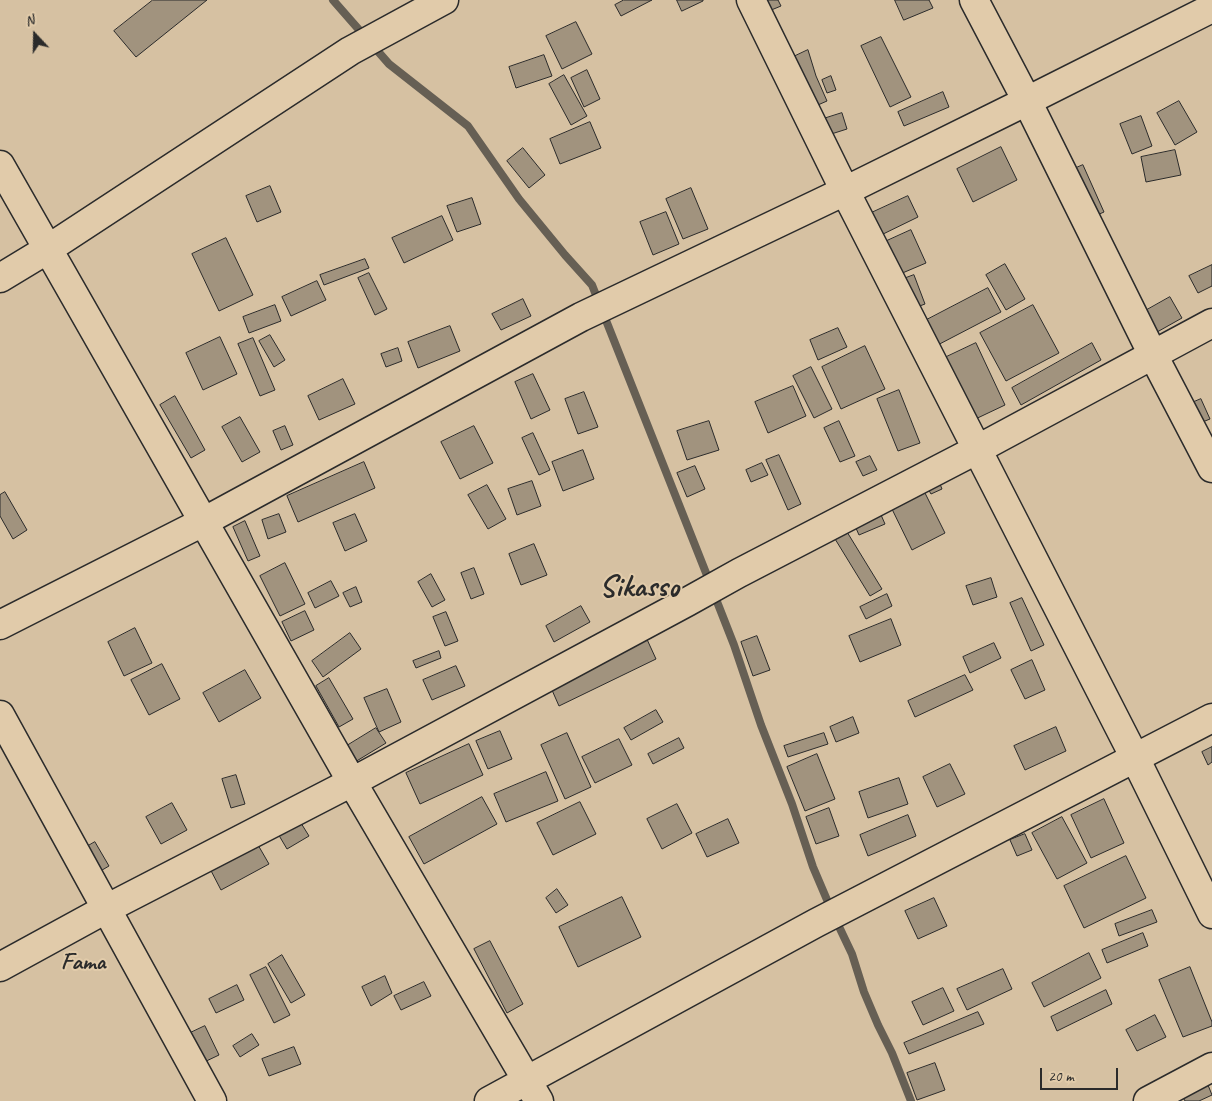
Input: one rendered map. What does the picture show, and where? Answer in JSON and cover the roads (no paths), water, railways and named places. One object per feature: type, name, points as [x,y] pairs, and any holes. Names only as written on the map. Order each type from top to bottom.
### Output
[{"type":"street","points":[[0,278],[48,250],[350,51],[444,0]]},
{"type":"street","points":[[751,0],[845,191],[978,449],[1212,914]]},
{"type":"street","points":[[974,0],[1212,468]]},
{"type":"street","points":[[0,625],[203,522],[580,317],[845,191],[1212,8]]},
{"type":"street","points":[[0,165],[352,782],[533,1090]]},
{"type":"street","points":[[0,967],[352,782],[739,573],[978,449],[1212,323]]},
{"type":"street","points":[[0,715],[212,1101]]},
{"type":"street","points":[[489,1101],[533,1090],[816,922],[1212,718]]},
{"type":"street","points":[[1148,1101],[1212,1067]]},
{"type":"waterway","points":[[333,0],[389,64],[468,126],[519,199],[592,285],[710,583]]},
{"type":"waterway","points":[[714,594],[734,645],[761,725],[792,804],[813,867],[852,954],[864,992],[892,1053],[911,1101]]},
{"type":"district","name":"Sikasso","points":[[639,588]]},
{"type":"district","name":"Fama","points":[[83,963]]}]
